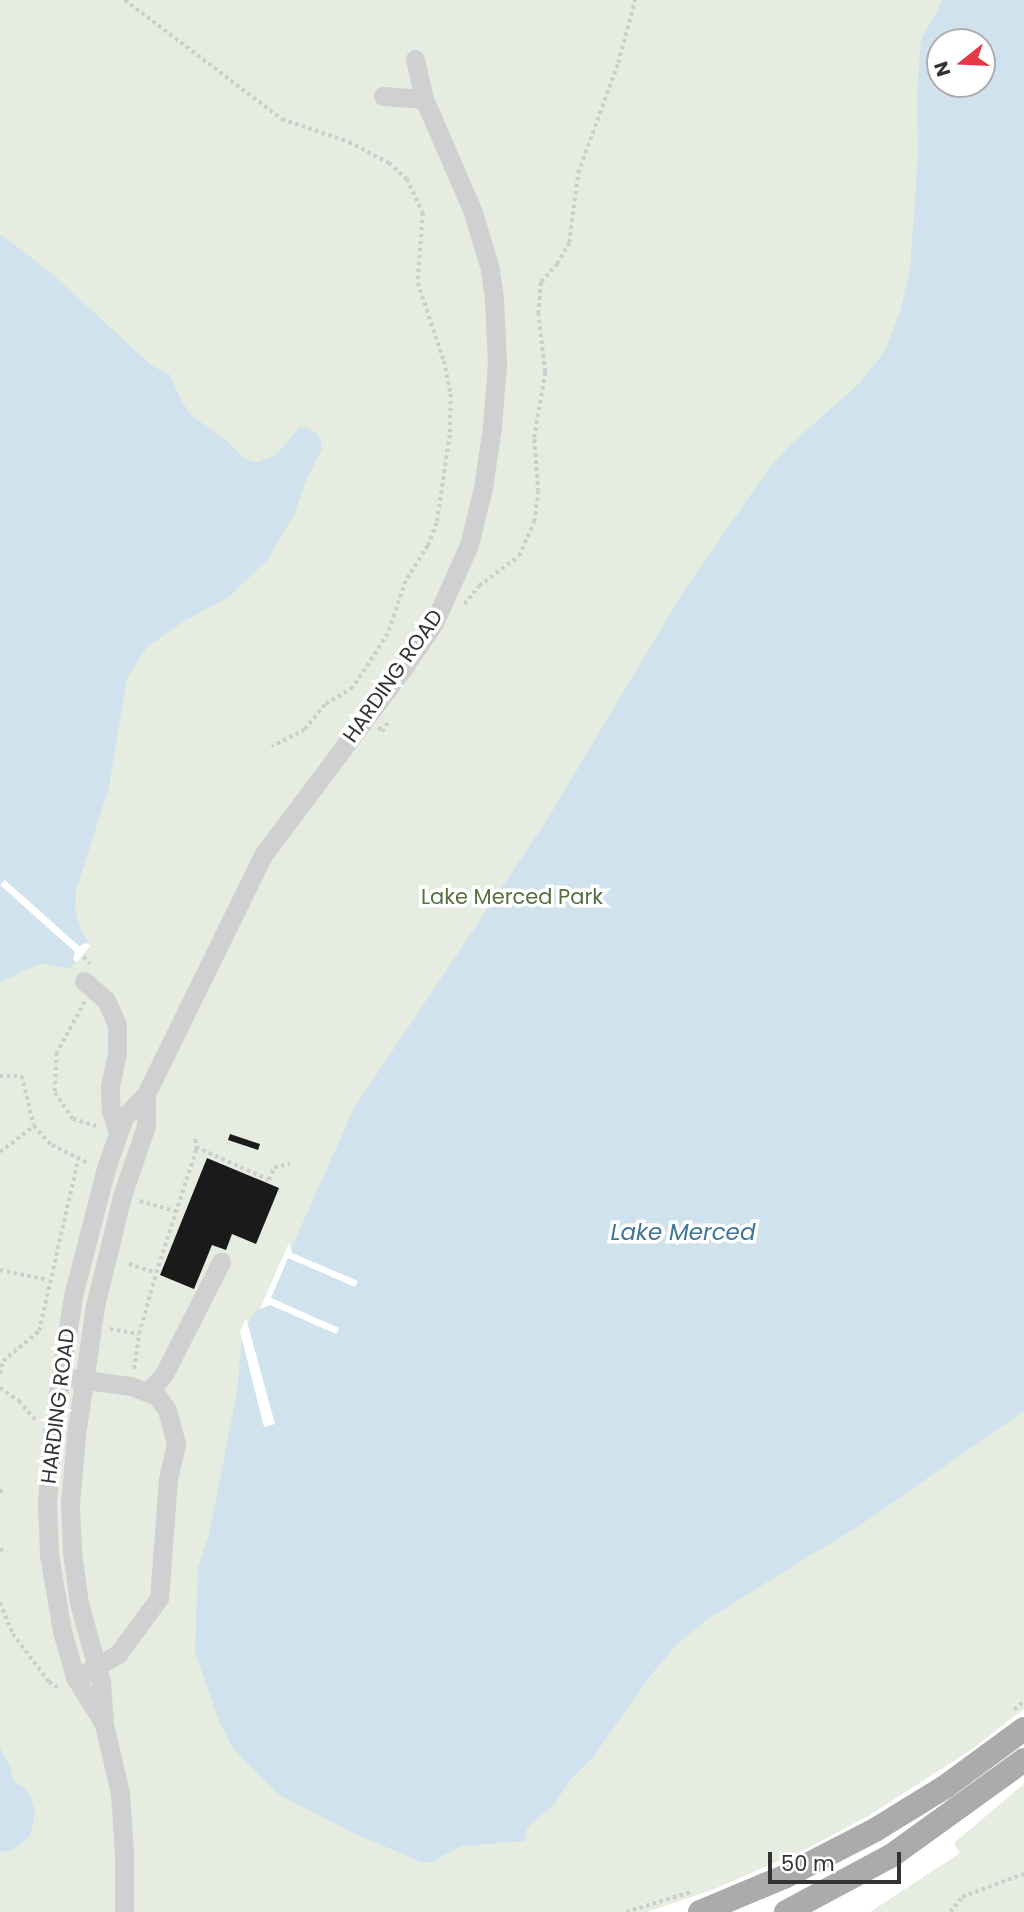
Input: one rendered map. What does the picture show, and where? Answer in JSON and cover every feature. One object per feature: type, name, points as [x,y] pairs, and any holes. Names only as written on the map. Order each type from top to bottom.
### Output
[{"type":"main road","points":[[697,1902],[784,1877],[875,1830],[945,1787],[1015,1723]]},
{"type":"main road","points":[[786,1912],[891,1856],[1024,1760]]},
{"type":"street","name":"HARDING ROAD","points":[[104,1724],[78,1684],[56,1607],[48,1542],[48,1479],[60,1376],[79,1269],[118,1133],[129,1108],[145,1094],[250,876],[292,813],[419,647],[448,597],[474,526],[492,427],[496,365],[494,299],[490,269],[473,212],[424,99],[415,59]]},
{"type":"street","points":[[383,96],[424,99]]},
{"type":"street","points":[[89,985],[106,1000],[117,1025],[117,1053],[110,1087],[111,1111],[118,1133]]},
{"type":"street","name":"HARDING ROAD","points":[[124,1912],[123,1822],[104,1724],[97,1668],[79,1603],[71,1528],[72,1469],[92,1326],[122,1196],[146,1126],[145,1094]]},
{"type":"street","points":[[140,1389],[164,1374],[221,1262]]},
{"type":"street","points":[[60,1376],[140,1389],[167,1410],[176,1444],[168,1479],[159,1598],[118,1654],[78,1684]]},
{"type":"path","points":[[125,0],[282,119],[349,142],[388,163],[407,179],[423,213],[418,283],[446,369],[451,394],[450,435],[437,523],[428,546],[405,581],[388,634],[353,688],[325,705],[299,734],[272,747]]},
{"type":"path","points":[[460,611],[479,586],[519,556],[531,530],[538,492],[534,438],[545,373],[538,308],[541,282],[557,264],[569,243],[578,173],[618,63],[635,0]]},
{"type":"path","points":[[382,732],[391,716]]},
{"type":"path","points":[[89,985],[57,1053],[55,1093],[73,1119],[118,1133]]},
{"type":"path","points":[[0,1076],[22,1076],[34,1126],[52,1145],[78,1160],[38,1331],[3,1361],[0,1374]]},
{"type":"path","points":[[0,1152],[34,1126]]},
{"type":"path","points":[[140,1389],[139,1334],[174,1211],[196,1147],[195,1139]]},
{"type":"path","points":[[196,1147],[269,1180],[274,1167],[290,1164]]},
{"type":"path","points":[[122,1196],[174,1211]]},
{"type":"path","points":[[129,1264],[156,1273]]},
{"type":"path","points":[[0,1270],[48,1280]]},
{"type":"path","points":[[92,1326],[139,1334]]},
{"type":"path","points":[[0,1549],[6,1552]]},
{"type":"path","points":[[0,1602],[3,1617],[13,1634],[49,1682],[64,1690],[78,1684]]},
{"type":"path","points":[[1015,1723],[1024,1701]]},
{"type":"path","points":[[950,1912],[962,1897],[1024,1874]]},
{"type":"path","points":[[626,1912],[697,1902]]},
{"type":"green space","name":"Lake Merced Park","points":[[0,0],[1024,0],[1024,1709],[968,1752],[868,1816],[806,1849],[717,1888],[647,1912],[0,1912]]},
{"type":"green space","points":[[1024,1784],[1024,1912],[870,1912],[960,1853],[954,1843]]},
{"type":"water","name":"Lake Merced","points":[[943,0],[1024,0],[1024,1411],[860,1525],[709,1618],[677,1644],[651,1675],[593,1757],[571,1779],[555,1803],[532,1823],[526,1831],[525,1841],[461,1846],[432,1862],[422,1862],[355,1834],[278,1794],[234,1750],[219,1721],[195,1652],[198,1568],[209,1534],[237,1393],[242,1336],[251,1316],[267,1303],[354,1108],[547,820],[684,591],[770,467],[793,442],[861,382],[885,351],[900,312],[910,270],[918,156],[917,96],[921,40],[926,31],[926,98],[996,98],[996,28],[928,28]]},
{"type":"water","points":[[0,234],[49,271],[152,366],[170,375],[182,402],[192,416],[226,440],[245,459],[257,462],[276,455],[299,428],[308,428],[316,433],[322,449],[305,483],[295,513],[267,560],[229,597],[184,621],[147,647],[127,678],[109,787],[76,891],[75,910],[80,928],[89,943],[69,969],[41,963],[0,982]]},
{"type":"water","points":[[0,1748],[10,1766],[13,1781],[23,1787],[31,1798],[35,1812],[30,1836],[12,1850],[0,1852]]},
{"type":"pier","points":[[5,880],[79,946],[86,943],[90,946],[77,962],[73,959],[75,952],[0,885]]},
{"type":"pier","points":[[289,1243],[292,1253],[358,1281],[355,1287],[288,1258],[271,1298],[339,1328],[336,1334],[270,1305],[260,1309]]},
{"type":"pier","points":[[246,1318],[275,1424],[264,1427],[240,1331]]},
{"type":"building","points":[[230,1134],[260,1144],[258,1150],[228,1140]]},
{"type":"building","points":[[207,1158],[279,1188],[256,1244],[232,1234],[226,1250],[212,1245],[194,1289],[160,1275]]}]
